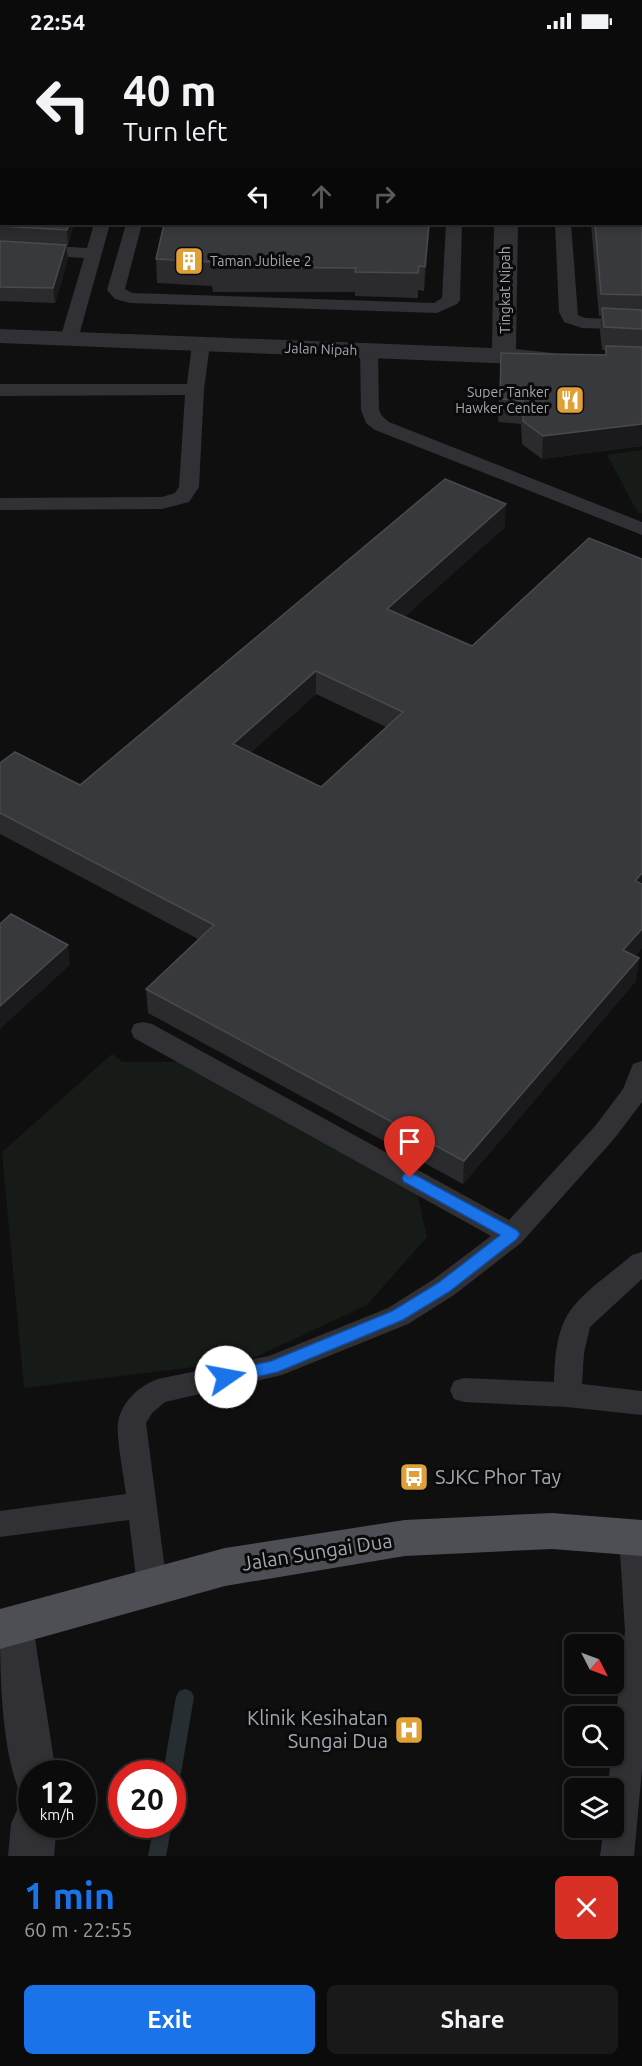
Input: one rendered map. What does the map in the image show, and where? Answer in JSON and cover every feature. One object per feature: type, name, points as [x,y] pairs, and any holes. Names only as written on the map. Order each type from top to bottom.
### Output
[{"type":"main road","name":"Jalan Sungai Dua","points":[[6,1627],[225,1567],[405,1538],[552,1531],[638,1538]]},
{"type":"street","name":"Tingkat Nipah","points":[[504,356],[506,225]]},
{"type":"street","name":"Jalan Nipah","points":[[0,336],[562,358]]},
{"type":"street","points":[[6,1627],[32,1760]]},
{"type":"street","points":[[31,1856],[33,1838]]},
{"type":"lane","points":[[69,339],[102,225]]},
{"type":"lane","points":[[134,225],[116,290],[130,298],[437,308],[451,300],[454,225]]},
{"type":"lane","points":[[563,225],[570,318],[582,322],[642,325]]},
{"type":"lane","points":[[0,248],[94,253]]},
{"type":"lane","points":[[0,504],[162,503],[181,498],[188,493],[195,388],[201,344]]},
{"type":"lane","points":[[369,351],[370,410],[373,419],[382,426],[642,529]]},
{"type":"lane","points":[[0,390],[195,388]]},
{"type":"lane","points":[[143,1031],[512,1234]]},
{"type":"lane","points":[[152,1586],[132,1423],[137,1409],[145,1399],[158,1391],[272,1367],[398,1316],[444,1287],[512,1234],[605,1132],[635,1092],[642,1071]]},
{"type":"lane","points":[[567,1395],[572,1335],[576,1324],[584,1314],[642,1263]]},
{"type":"lane","points":[[464,1390],[567,1395],[642,1403]]},
{"type":"lane","points":[[0,1524],[141,1505]]},
{"type":"lane","points":[[617,1856],[639,1687],[638,1538]]},
{"type":"shaded area","points":[[642,450],[642,513],[638,513],[607,455]]},
{"type":"shaded area","points":[[112,1054],[123,1062],[185,1062],[417,1193],[427,1237],[367,1305],[258,1356],[218,1364],[24,1388],[2,1152]]},
{"type":"building","points":[[0,225],[69,225],[67,230]]},
{"type":"building","points":[[164,225],[429,225],[425,267],[419,266],[418,273],[355,272],[356,268],[212,267],[212,262],[156,259]]},
{"type":"building","points":[[595,225],[642,225],[642,295],[601,294]]},
{"type":"building","points":[[0,241],[66,245],[53,288],[0,287]]},
{"type":"building","points":[[602,308],[642,310],[642,329],[604,327]]},
{"type":"building","name":"Super Tanker Hawker Center","points":[[606,346],[642,347],[642,424],[543,436],[523,421],[523,401],[500,399],[501,353],[606,355]]},
{"type":"building","points":[[445,479],[506,504],[387,609],[472,646],[589,538],[642,559],[642,873],[635,881],[642,884],[642,929],[623,950],[639,958],[464,1161],[146,989],[214,925],[0,813],[0,763],[15,752],[80,785]],"holes":[[[316,671],[403,712],[321,787],[233,744]]]},
{"type":"building","points":[[11,914],[68,945],[0,1006],[0,924]]},
{"type":"waterway","points":[[174,1760],[185,1697]]},
{"type":"waterway","points":[[157,1856],[160,1838]]},
{"type":"place","name":"Taman Jubilee 2","points":[[189,261]]},
{"type":"place","name":"Super Tanker Hawker Center","points":[[570,400]]},
{"type":"place","name":"SJKC Phor Tay","points":[[414,1477]]},
{"type":"place","name":"Klinik Kesihatan Sungai Dua","points":[[409,1730]]},
{"type":"route","points":[[226,1377],[272,1367],[398,1316],[444,1287],[512,1234],[410,1178]]}]
